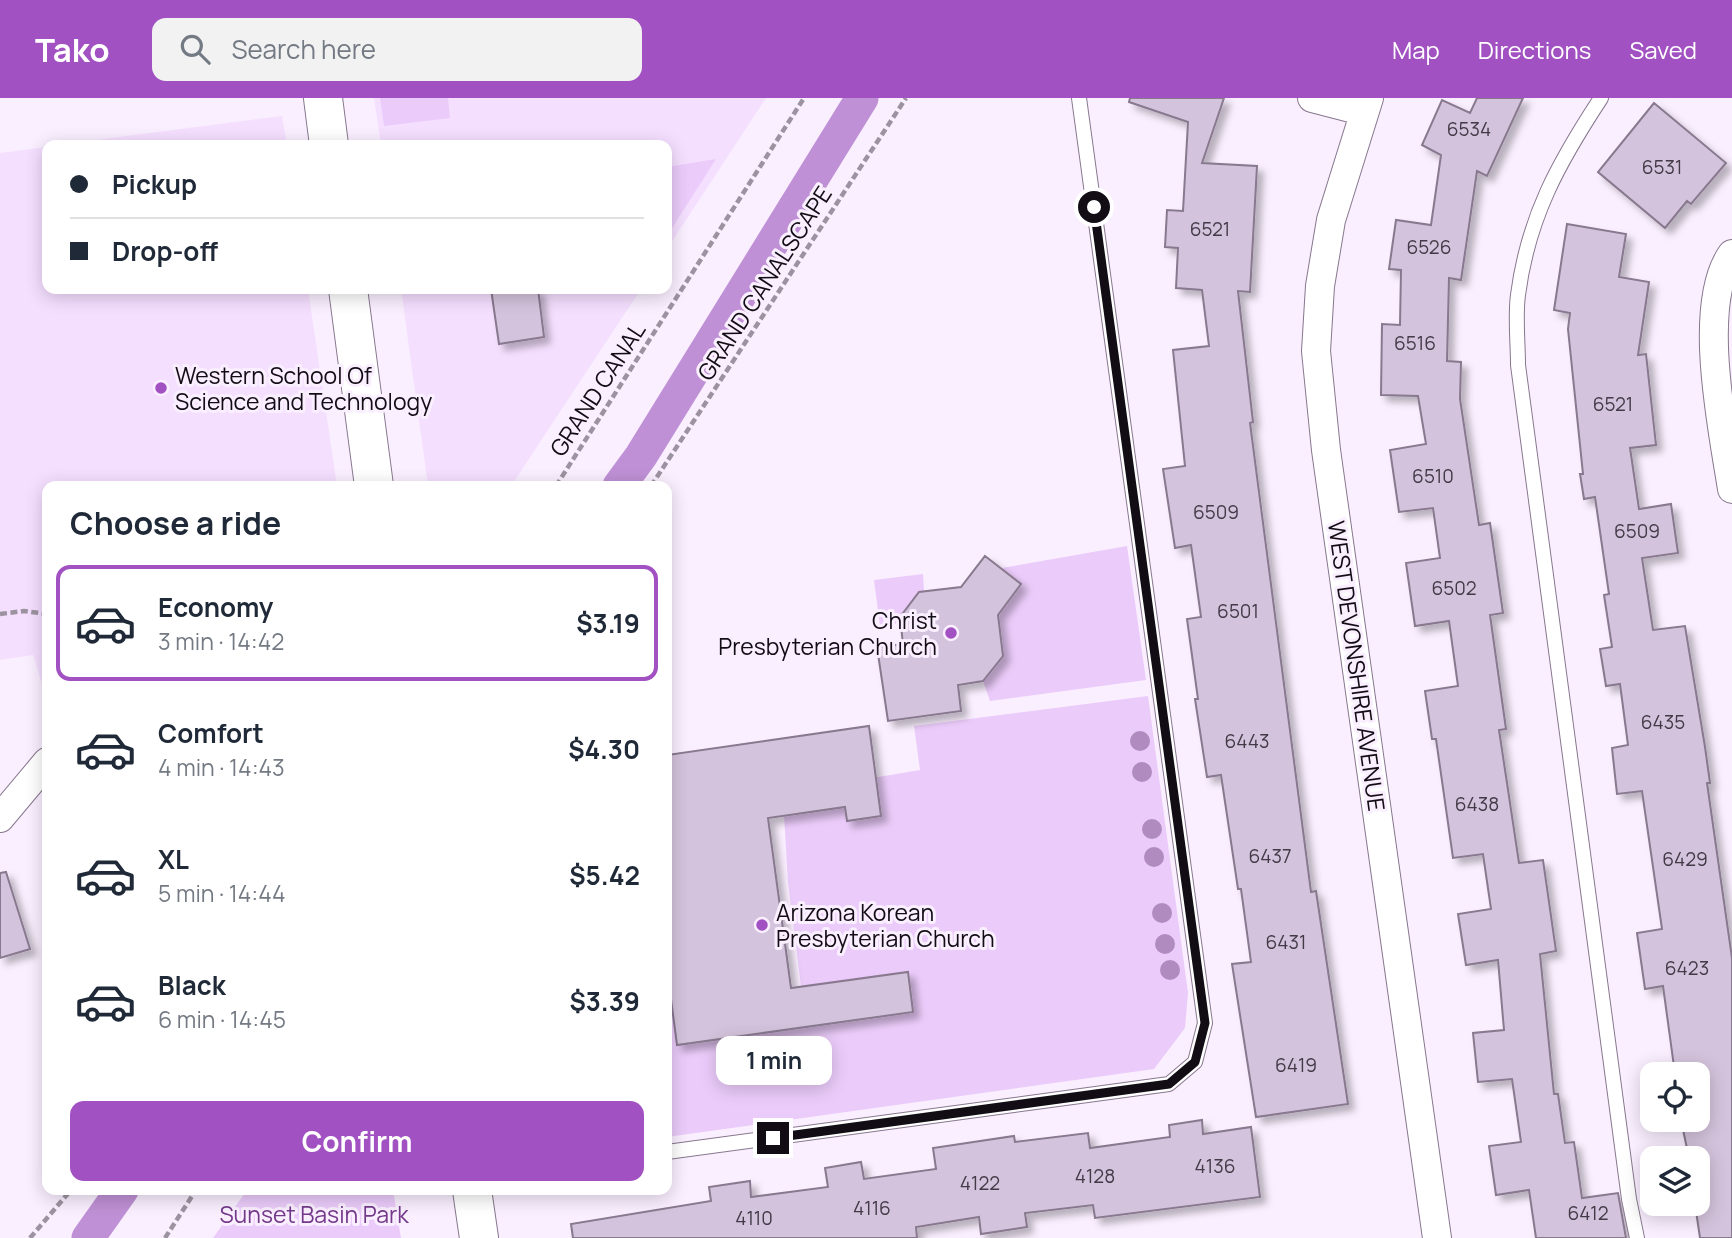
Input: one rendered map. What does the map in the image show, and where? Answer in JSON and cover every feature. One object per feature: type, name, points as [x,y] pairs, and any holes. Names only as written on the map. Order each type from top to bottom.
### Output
[{"type":"main road","points":[[323,98],[328,140]]},
{"type":"main road","points":[[349,294],[373,481]]},
{"type":"main road","points":[[473,1195],[479,1238]]},
{"type":"street","points":[[1312,98],[1365,104]]},
{"type":"street","name":"WEST DEVONSHIRE AVENUE","points":[[1365,104],[1331,220],[1320,286],[1316,351],[1326,450],[1437,1238]]},
{"type":"street","points":[[1732,254],[1713,310],[1714,354],[1732,489]]},
{"type":"street","points":[[0,818],[42,768]]},
{"type":"lane","points":[[672,1151],[1169,1084],[1195,1062],[1205,1023],[1079,98]]},
{"type":"lane","points":[[1601,98],[1561,159],[1532,224],[1517,296],[1518,365],[1627,1185],[1637,1238]]},
{"type":"path","name":"GRAND CANAL","points":[[559,481],[804,98]]},
{"type":"path","name":"GRAND CANALSCAPE","points":[[654,481],[906,98]]},
{"type":"path","points":[[0,614],[24,611],[42,613]]},
{"type":"path","points":[[30,1238],[67,1195]]},
{"type":"path","points":[[165,1238],[193,1195]]},
{"type":"shaded area","points":[[374,98],[766,98],[672,241],[672,140],[380,140]]},
{"type":"shaded area","points":[[282,116],[286,140],[96,140]]},
{"type":"shaded area","name":"Western School Of Science and Technology","points":[[42,148],[42,294],[309,294],[336,481],[42,481],[42,684],[33,655],[0,660],[0,153]]},
{"type":"shaded area","points":[[402,294],[638,294],[514,481],[427,481]]},
{"type":"green space","points":[[380,98],[448,98],[450,118],[384,126]]},
{"type":"green space","points":[[716,159],[672,228],[672,166]]},
{"type":"green space","points":[[1127,546],[1146,680],[990,701],[983,681],[1003,656],[998,615],[1021,584],[1002,568]]},
{"type":"green space","points":[[923,574],[924,591],[919,592],[900,616],[900,623],[880,626],[874,580]]},
{"type":"green space","points":[[1148,696],[1188,993],[1185,1028],[1154,1069],[672,1136],[672,1003],[678,1044],[913,1012],[907,972],[801,986],[788,882],[784,815],[825,786],[920,770],[914,726]]},
{"type":"green space","name":"Sunset Basin Park","points":[[243,1195],[394,1195],[401,1238],[213,1238]]},
{"type":"building","points":[[1130,98],[1224,98],[1202,163],[1257,166],[1250,292],[1238,291],[1253,422],[1250,423],[1311,892],[1316,891],[1348,1104],[1256,1117],[1232,964],[1251,962],[1241,889],[1238,889],[1221,775],[1207,777],[1195,699],[1198,699],[1187,619],[1201,617],[1191,545],[1175,548],[1163,469],[1185,466],[1173,350],[1209,346],[1202,290],[1176,288],[1178,248],[1165,247],[1167,210],[1183,211],[1188,122],[1129,102]]},
{"type":"building","points":[[1477,98],[1523,98],[1487,176],[1477,171],[1461,280],[1449,278],[1447,361],[1461,362],[1460,399],[1479,525],[1490,523],[1503,613],[1490,615],[1506,729],[1499,730],[1519,863],[1543,860],[1556,951],[1540,954],[1554,1094],[1558,1094],[1565,1143],[1574,1142],[1582,1198],[1618,1193],[1626,1238],[1536,1238],[1529,1190],[1496,1195],[1489,1146],[1521,1142],[1512,1079],[1478,1082],[1473,1033],[1504,1030],[1498,960],[1466,965],[1458,914],[1491,909],[1483,854],[1453,858],[1436,739],[1432,739],[1425,691],[1458,686],[1449,621],[1415,626],[1406,563],[1440,558],[1433,508],[1399,512],[1390,450],[1426,444],[1418,396],[1381,395],[1382,324],[1400,325],[1401,270],[1389,269],[1396,220],[1431,225],[1441,155],[1422,145],[1442,100],[1470,113]]},
{"type":"building","points":[[1654,103],[1726,163],[1691,204],[1687,201],[1665,228],[1598,172]]},
{"type":"building","points":[[1567,224],[1626,234],[1619,277],[1649,282],[1638,355],[1646,354],[1656,445],[1630,448],[1639,509],[1671,504],[1678,553],[1642,558],[1653,630],[1685,626],[1705,747],[1710,783],[1707,783],[1732,958],[1732,1238],[1700,1238],[1697,1216],[1710,1216],[1710,1146],[1686,1146],[1684,1132],[1710,1132],[1710,1062],[1673,1062],[1663,986],[1645,989],[1637,933],[1662,929],[1642,791],[1617,794],[1612,748],[1628,745],[1620,684],[1606,686],[1600,649],[1612,647],[1604,595],[1609,594],[1595,497],[1584,499],[1580,474],[1583,474],[1568,329],[1570,313],[1554,310]]},
{"type":"building","points":[[492,294],[539,294],[544,337],[499,344]]},
{"type":"building","name":"Christ Presbyterian Church","points":[[985,556],[1021,584],[998,615],[1003,656],[983,681],[958,685],[961,711],[888,721],[877,647],[903,644],[900,617],[919,592],[961,587]]},
{"type":"building","name":"Arizona Korean Presbyterian Church","points":[[869,726],[881,816],[847,821],[845,807],[768,818],[791,988],[908,972],[913,1012],[677,1045],[672,1007],[672,754]]},
{"type":"building","points":[[6,872],[30,949],[0,958],[0,873]]},
{"type":"building","points":[[1202,1120],[1203,1134],[1251,1127],[1260,1197],[1095,1218],[1093,1205],[1025,1213],[1027,1227],[981,1234],[979,1217],[916,1227],[917,1238],[573,1238],[571,1224],[711,1201],[709,1187],[750,1181],[751,1197],[828,1187],[825,1168],[861,1162],[864,1179],[936,1169],[933,1148],[1014,1136],[1015,1142],[1088,1133],[1090,1148],[1170,1137],[1169,1125]]},
{"type":"waterway","points":[[623,481],[641,456],[862,98]]},
{"type":"waterway","points":[[88,1238],[118,1195]]},
{"type":"place","name":"Western School Of Science and Technology","points":[[161,388]]},
{"type":"place","name":"Christ Presbyterian Church","points":[[951,633]]},
{"type":"place","name":"Arizona Korean Presbyterian Church","points":[[762,925]]},
{"type":"route","points":[[773,1138],[1169,1084],[1195,1062],[1205,1023],[1094,207]]}]
